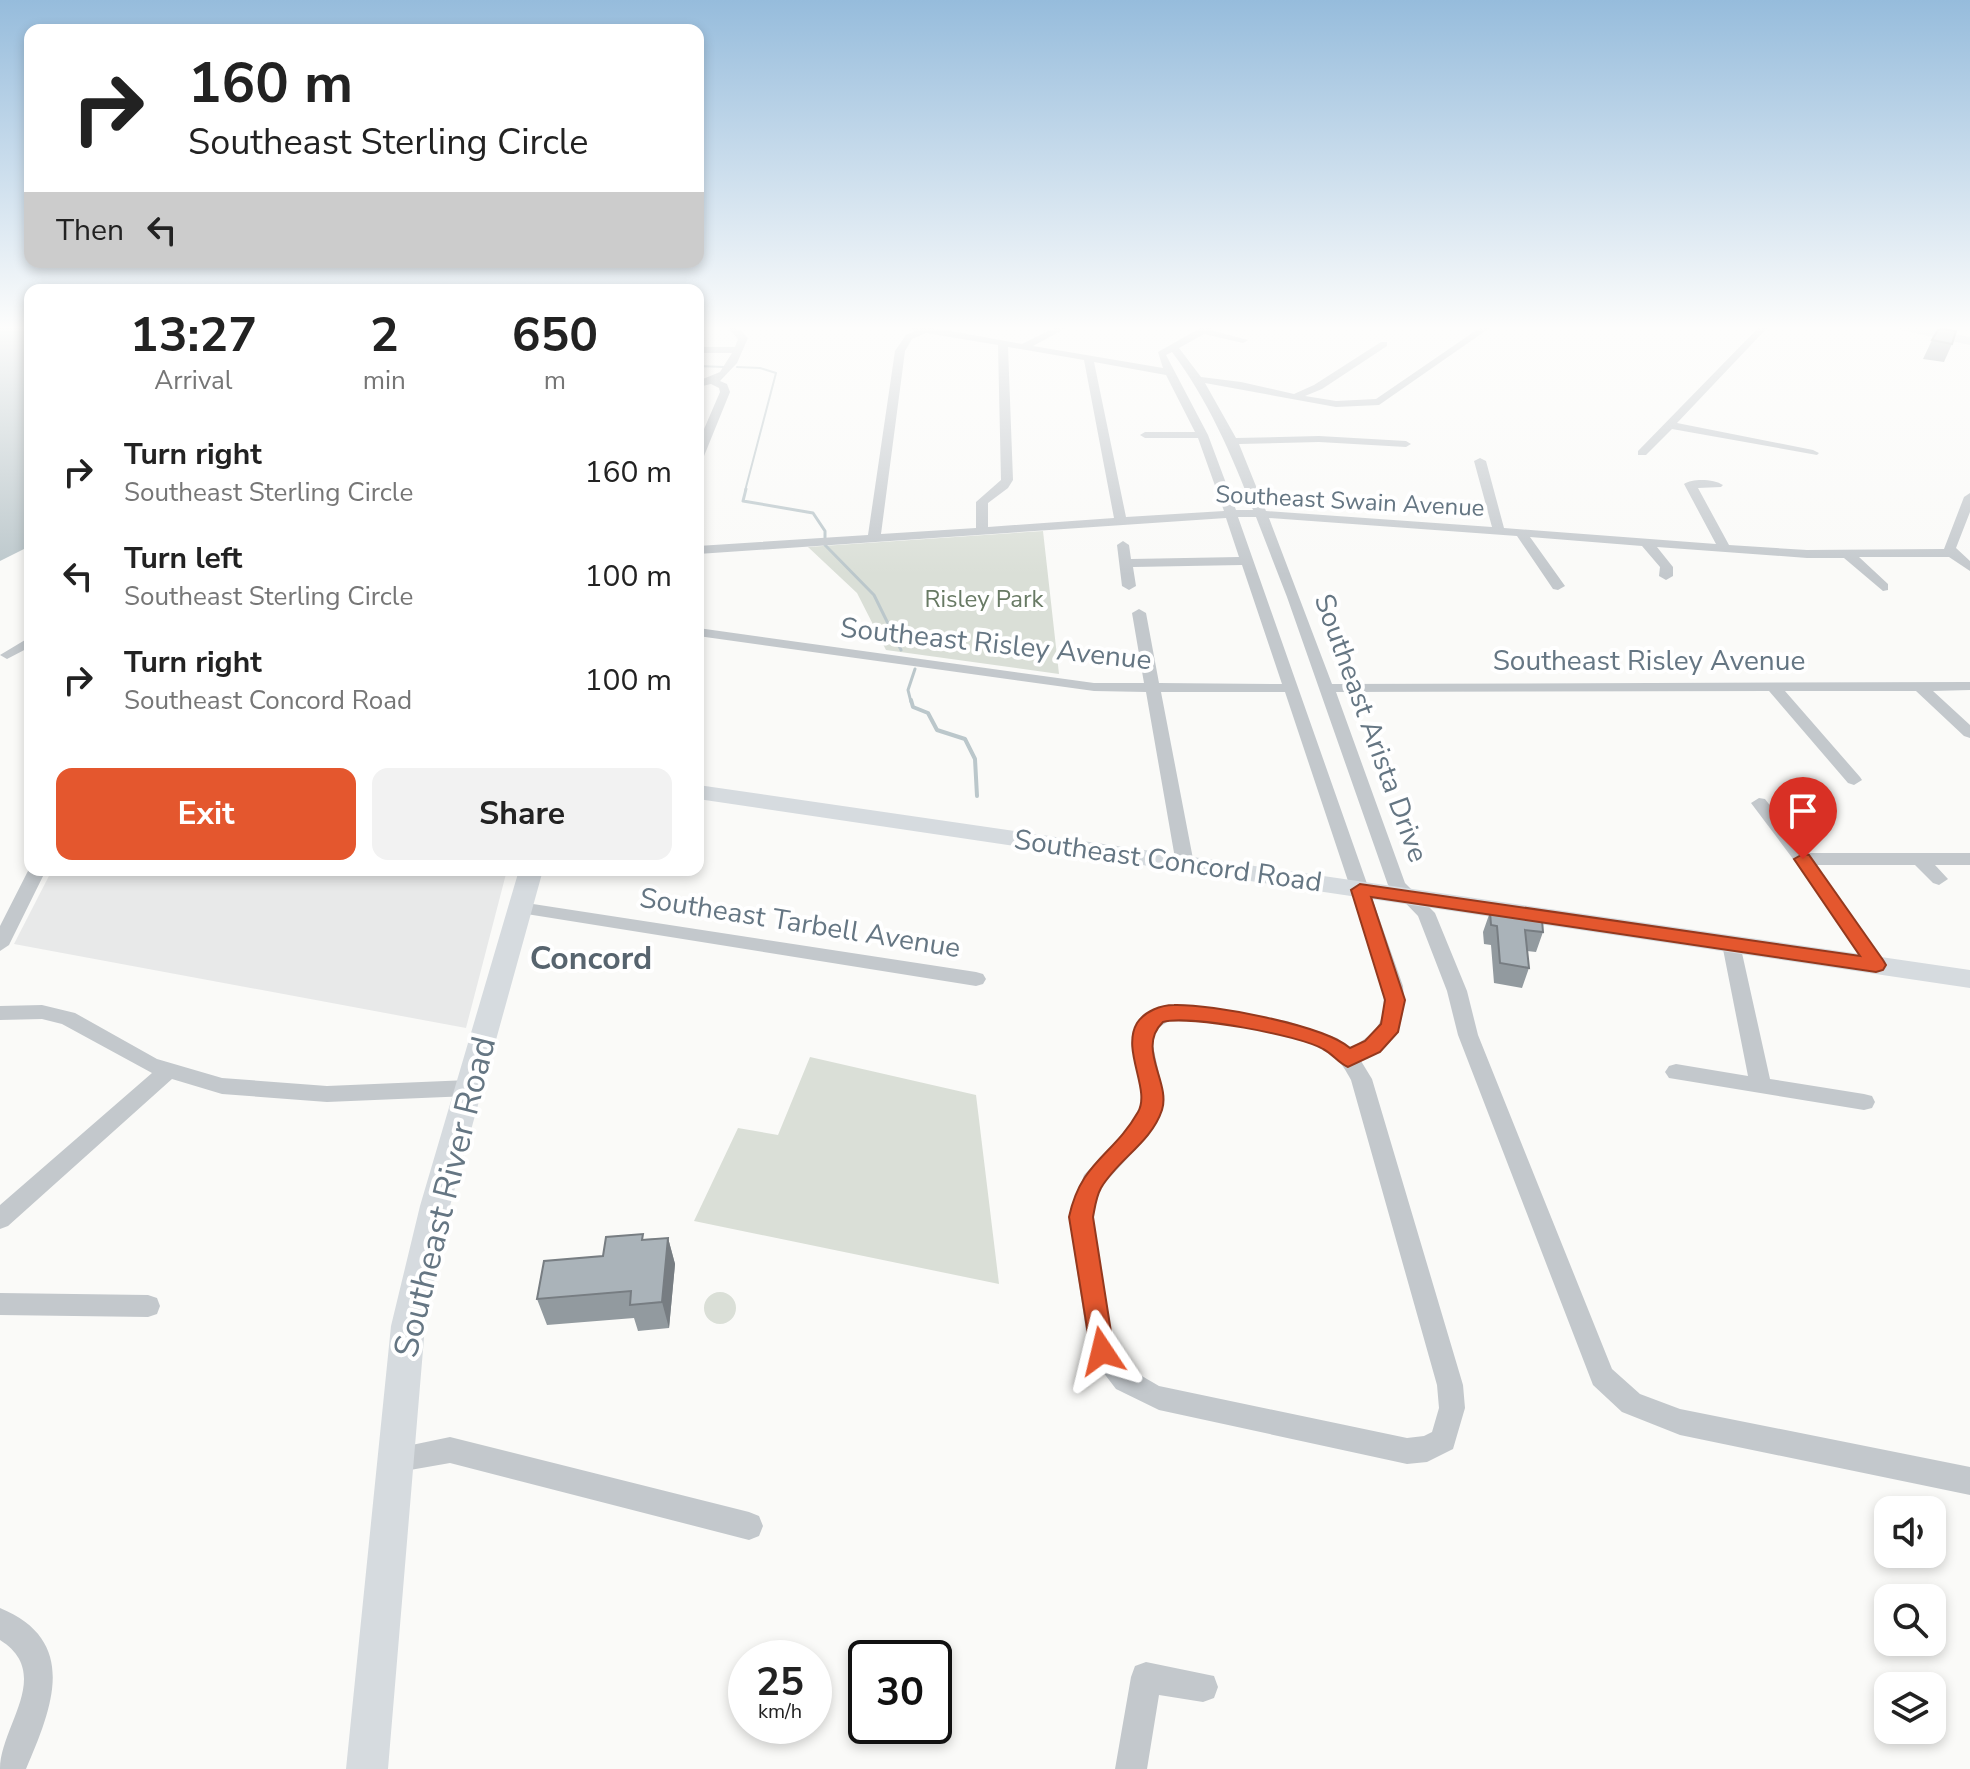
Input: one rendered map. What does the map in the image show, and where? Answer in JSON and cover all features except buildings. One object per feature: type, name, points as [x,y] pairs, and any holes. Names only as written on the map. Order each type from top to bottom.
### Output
[{"type":"street","points":[[704,442],[718,410]]},
{"type":"street","points":[[874,539],[892,410]]},
{"type":"street","points":[[982,531],[982,502],[1007,480],[1005,410]]},
{"type":"street","points":[[1099,410],[1121,522]]},
{"type":"street","points":[[1189,410],[1203,435],[1232,514],[1393,986],[1394,1016],[1387,1034],[1348,1059]]},
{"type":"street","name":"Southeast Arista Drive","points":[[1214,410],[1232,441],[1328,688],[1397,885],[1426,913],[1432,927],[1457,991],[1468,1035],[1596,1369],[1618,1394],[1631,1403],[1680,1422],[1970,1481]]},
{"type":"street","points":[[1642,453],[1685,410]]},
{"type":"street","points":[[1670,425],[1813,453]]},
{"type":"street","points":[[1145,435],[1203,435]]},
{"type":"street","points":[[1232,441],[1319,439],[1406,444]]},
{"type":"street","points":[[1480,461],[1499,531]]},
{"type":"street","points":[[1717,485],[1690,484],[1724,547]]},
{"type":"street","points":[[1970,497],[1950,543],[1952,553],[1970,567]]},
{"type":"street","name":"Southeast Swain Avenue","points":[[704,550],[1261,514],[1848,554],[1952,553]]},
{"type":"street","points":[[1520,532],[1558,586]]},
{"type":"street","points":[[1646,542],[1667,567],[1666,576]]},
{"type":"street","points":[[1123,545],[1129,586]]},
{"type":"street","points":[[1848,554],[1883,587]]},
{"type":"street","points":[[1126,563],[1248,561]]},
{"type":"street","points":[[1139,613],[1185,864]]},
{"type":"street","name":"Southeast Risley Avenue","points":[[704,633],[1042,681],[1154,689],[1290,688]]},
{"type":"street","points":[[7,655],[24,645]]},
{"type":"street","name":"Southeast Risley Avenue","points":[[1328,688],[1970,686]]},
{"type":"street","points":[[1773,687],[1854,780]]},
{"type":"street","points":[[1921,687],[1970,733]]},
{"type":"street","name":"Southeast Concord Road","points":[[704,793],[1970,979]]},
{"type":"street","points":[[1759,803],[1803,859],[1876,965]]},
{"type":"street","points":[[1803,859],[1970,859]]},
{"type":"street","points":[[1920,859],[1939,879]]},
{"type":"street","points":[[0,945],[34,876]]},
{"type":"street","name":"Southeast River Road","points":[[367,1769],[393,1460],[402,1372],[414,1299],[435,1206],[529,876]]},
{"type":"street","name":"Southeast Tarbell Avenue","points":[[520,908],[976,979]]},
{"type":"street","points":[[1731,944],[1761,1085]]},
{"type":"street","points":[[0,1013],[42,1012],[68,1018],[90,1028],[121,1051],[167,1072],[222,1086],[327,1094],[469,1088]]},
{"type":"street","points":[[1172,1012],[1200,1014],[1320,1038],[1342,1051],[1348,1059],[1361,1079],[1450,1385],[1450,1424],[1443,1440],[1427,1449],[1407,1451],[1159,1398],[1137,1390],[1122,1379],[1102,1351],[1081,1217],[1085,1197],[1094,1179],[1139,1131],[1152,1107],[1142,1044],[1146,1026],[1156,1016],[1172,1012]]},
{"type":"street","points":[[0,1219],[167,1072]]},
{"type":"street","points":[[1676,1072],[1864,1102]]},
{"type":"street","points":[[0,1304],[148,1306]]},
{"type":"street","points":[[393,1460],[450,1450],[749,1526]]},
{"type":"street","points":[[0,1623],[27,1640],[38,1660],[40,1678],[34,1713],[10,1769]]},
{"type":"street","points":[[1131,1769],[1146,1677],[1203,1687]]},
{"type":"shaded area","points":[[0,410],[24,410],[24,549],[0,561]]},
{"type":"shaded area","points":[[49,876],[505,876],[466,1028],[14,944]]},
{"type":"green space","name":"Risley Park","points":[[1043,531],[1059,674],[886,650],[857,593],[808,547]]},
{"type":"green space","points":[[810,1057],[976,1095],[999,1284],[694,1221],[738,1128],[778,1135]]},
{"type":"green space","points":[[720,1292],[732,1296],[736,1308],[732,1320],[720,1324],[708,1320],[704,1308],[708,1296]]},
{"type":"waterway","points":[[745,491],[766,410]]},
{"type":"waterway","points":[[746,489],[743,501],[813,513],[825,531],[825,538]]},
{"type":"waterway","points":[[825,545],[874,595],[901,650]]},
{"type":"waterway","points":[[911,702],[908,690],[915,669]]},
{"type":"waterway","points":[[911,700],[913,707],[928,713],[937,730],[965,739],[975,759],[977,796]]},
{"type":"district","name":"Concord","points":[[591,958]]},
{"type":"route","points":[[1102,1351],[1081,1233],[1081,1217],[1085,1197],[1094,1179],[1147,1121],[1152,1095],[1142,1044],[1146,1026],[1156,1016],[1172,1012],[1200,1014],[1301,1032],[1332,1044],[1348,1059],[1372,1046],[1387,1034],[1394,1016],[1395,1000],[1360,890],[1876,965],[1803,859]]}]
